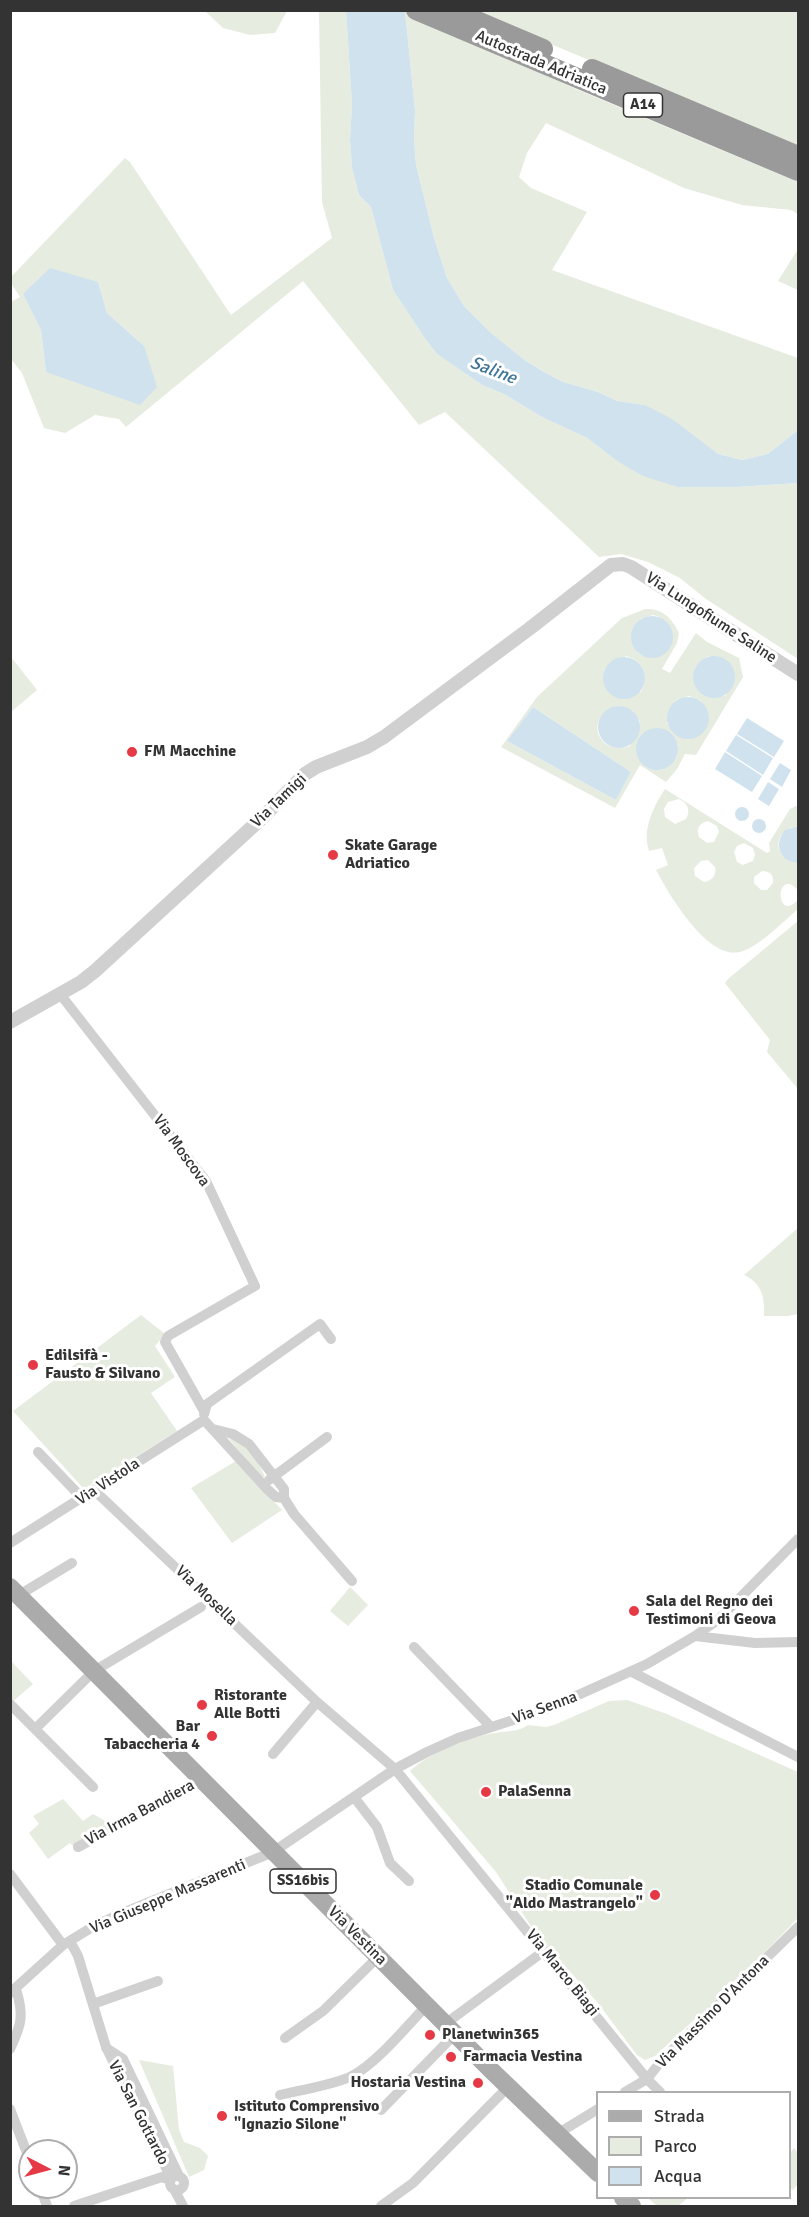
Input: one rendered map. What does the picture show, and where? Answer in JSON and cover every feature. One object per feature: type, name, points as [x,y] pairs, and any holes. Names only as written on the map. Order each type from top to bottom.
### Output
[{"type":"highway","name":"Autostrada Adriatica","points":[[416,10],[488,33],[798,156]]},
{"type":"highway","name":"Autostrada Adriatica","points":[[452,10],[488,33],[798,171]]},
{"type":"main road","name":"Via Vestina","points":[[15,1591],[273,1852],[596,2172]]},
{"type":"street","name":"Via Lungofiume Saline","points":[[623,564],[798,674]]},
{"type":"street","name":"Via Tamigi","points":[[10,1022],[89,976],[263,818],[305,774],[316,767],[367,747],[384,736],[529,629],[605,568],[623,564]]},
{"type":"street","name":"Via Moscova","points":[[60,994],[206,1181],[255,1286],[168,1336],[165,1342],[204,1416]]},
{"type":"street","name":"Via Vistola","points":[[10,1543],[95,1491],[204,1416],[207,1404],[320,1324],[331,1339]]},
{"type":"street","points":[[204,1416],[212,1429],[263,1485],[276,1497],[284,1498]]},
{"type":"street","points":[[212,1429],[233,1434],[249,1444],[284,1489],[284,1498],[352,1581]]},
{"type":"street","points":[[263,1485],[327,1437]]},
{"type":"street","points":[[38,1452],[82,1498]]},
{"type":"street","name":"Via Mosella","points":[[95,1491],[317,1702],[395,1769]]},
{"type":"street","name":"Via Senna","points":[[273,1852],[395,1769],[450,1741],[548,1709],[632,1672],[695,1636],[728,1611],[794,1548],[798,1539]]},
{"type":"street","name":"Via Vestina","points":[[15,1591],[72,1563]]},
{"type":"street","points":[[35,1729],[94,1671],[201,1608]]},
{"type":"street","points":[[695,1636],[755,1642],[798,1642]]},
{"type":"street","points":[[414,1647],[491,1727]]},
{"type":"street","points":[[632,1672],[798,1757]]},
{"type":"street","points":[[273,1754],[317,1702]]},
{"type":"street","points":[[10,1704],[93,1786]]},
{"type":"street","name":"Via Marco Biagi","points":[[395,1769],[659,2091]]},
{"type":"street","name":"Via Irma Bandiera","points":[[78,1847],[202,1780]]},
{"type":"street","points":[[354,1797],[377,1827],[390,1863],[409,1881]]},
{"type":"street","name":"Via Giuseppe Massarenti","points":[[13,1991],[66,1943],[112,1917],[273,1852]]},
{"type":"street","name":"Via San Gottardo","points":[[12,1881],[78,1956],[106,2047],[175,2182]]},
{"type":"street","name":"Via Massimo D'Antona","points":[[627,2091],[647,2079],[662,2060],[798,1927]]},
{"type":"street","points":[[381,2110],[450,2029],[544,1951]]},
{"type":"street","points":[[285,2038],[323,2011],[378,1957]]},
{"type":"street","points":[[93,2004],[158,1981]]},
{"type":"street","points":[[10,2049],[19,2031],[22,2018],[13,1991]]},
{"type":"street","points":[[280,2095],[340,2080],[356,2073],[372,2061],[426,2005]]},
{"type":"street","points":[[381,2206],[413,2183],[508,2087]]},
{"type":"street","points":[[10,2109],[22,2139]]},
{"type":"street","points":[[557,2134],[596,2110]]},
{"type":"street","points":[[74,2206],[162,2177],[175,2182],[182,2203]]},
{"type":"green space","points":[[205,11],[287,11],[275,33],[250,35],[223,28]]},
{"type":"green space","points":[[319,11],[346,11],[352,104],[350,140],[352,168],[359,195],[371,207],[393,290],[424,337],[437,354],[482,385],[504,394],[542,417],[587,438],[617,461],[678,487],[737,487],[798,483],[798,659],[706,599],[680,578],[648,562],[621,554],[599,557],[445,412],[419,425],[303,281],[126,427],[119,419],[95,415],[65,433],[44,428],[22,373],[11,359],[11,302],[20,297],[10,278],[125,158],[130,162],[231,315],[332,238],[322,202]],"holes":[[[98,282],[107,313],[144,346],[46,372],[41,330],[23,294]]]},
{"type":"green space","points":[[405,11],[451,11],[482,47],[798,182],[798,214],[791,210],[742,205],[684,188],[546,123],[527,153],[519,177],[531,188],[587,212],[552,270],[798,358],[798,430],[768,454],[742,460],[718,454],[645,405],[617,401],[598,392],[563,382],[544,372],[526,361],[491,333],[464,306],[447,278],[434,238],[416,165],[415,110]]},
{"type":"green space","points":[[473,11],[798,11],[798,147],[488,18]]},
{"type":"green space","points":[[798,249],[798,290],[778,281]]},
{"type":"green space","points":[[651,609],[661,612],[670,619],[679,633],[677,643],[662,669],[670,673],[696,633],[707,642],[739,658],[743,677],[696,755],[685,754],[677,769],[666,782],[640,765],[615,808],[501,747],[537,697],[622,618]],"holes":[[[653,615],[666,622],[671,645],[661,655],[648,657],[638,653],[640,619]],[[626,656],[637,661],[645,675],[641,692],[611,694],[604,683],[604,670]],[[709,656],[726,695],[707,696],[700,691],[693,677],[695,669]],[[689,696],[701,701],[674,734],[667,723],[676,700]],[[620,706],[633,711],[640,722],[630,746],[620,748],[603,742],[599,735],[600,719],[607,711]],[[533,707],[631,772],[616,800],[507,741]],[[678,744],[677,757],[662,770],[649,769]]]},
{"type":"green space","points":[[11,657],[37,690],[10,712]]},
{"type":"green space","points":[[665,789],[767,853],[770,851],[769,843],[790,809],[798,805],[798,826],[783,833],[778,845],[784,857],[798,863],[798,890],[785,885],[781,895],[785,905],[798,900],[798,909],[764,939],[743,951],[730,952],[717,947],[704,937],[680,910],[656,870],[668,865],[662,848],[649,851],[648,827]],"holes":[[[679,799],[685,803],[688,807],[686,819],[675,824],[665,817],[664,809],[668,802]],[[708,821],[717,826],[719,832],[714,842],[707,843],[699,837],[698,831],[702,823]],[[744,843],[753,848],[755,855],[753,861],[743,865],[737,862],[734,852],[737,846]],[[708,860],[715,867],[715,875],[704,882],[695,876],[694,868],[701,861]],[[762,871],[769,873],[773,878],[773,883],[767,890],[761,890],[754,883],[754,877]]]},
{"type":"green space","points":[[798,921],[798,1089],[767,1052],[770,1040],[725,983]]},
{"type":"green space","points":[[798,1228],[798,1314],[764,1316],[764,1303],[759,1287],[744,1275]]},
{"type":"green space","points":[[141,1315],[165,1334],[155,1346],[175,1377],[151,1393],[177,1431],[84,1489],[13,1411]]},
{"type":"green space","points":[[226,1435],[240,1440],[259,1464],[265,1477],[261,1478]]},
{"type":"green space","points":[[236,1461],[282,1510],[232,1543],[191,1488]]},
{"type":"green space","points":[[350,1587],[368,1605],[348,1626],[330,1611]]},
{"type":"green space","points":[[10,1660],[33,1684],[11,1703],[10,1702]]},
{"type":"green space","name":"Stadio Comunale \"Aldo Mastrangelo\"","points":[[627,1700],[667,1714],[798,1772],[798,1918],[699,2020],[695,2019],[655,2056],[645,2060],[637,2055],[597,2002],[557,1957],[552,1959],[496,1872],[410,1771],[440,1751],[465,1741],[518,1730],[528,1725],[546,1727],[554,1725],[609,1701]]},
{"type":"green space","points":[[63,1799],[83,1821],[93,1814],[112,1825],[73,1846],[70,1843],[48,1859],[29,1833],[39,1824],[33,1816]]},
{"type":"green space","points":[[139,2060],[173,2066],[179,2130],[184,2142],[200,2148],[208,2156],[204,2170],[189,2177]]},
{"type":"green space","points":[[794,2148],[798,2153],[798,2184],[793,2190],[791,2188],[791,2152]]},
{"type":"green space","points":[[649,2199],[687,2199],[678,2206],[657,2206]]},
{"type":"water","name":"Saline","points":[[346,11],[405,11],[415,110],[416,165],[434,238],[447,278],[464,306],[491,333],[526,361],[544,372],[563,382],[598,392],[617,401],[645,405],[672,419],[718,454],[742,460],[768,454],[798,430],[798,483],[737,487],[678,487],[643,476],[617,461],[587,438],[542,417],[504,394],[482,385],[437,354],[393,290],[371,207],[359,195],[352,168],[350,140],[352,104]]},
{"type":"water","points":[[50,268],[98,282],[107,313],[144,346],[157,387],[140,405],[46,372],[41,330],[23,294]]},
{"type":"water","points":[[652,616],[660,617],[667,622],[672,629],[672,645],[667,652],[660,657],[652,658],[644,657],[637,652],[632,645],[631,637],[632,629],[637,622],[644,617]]},
{"type":"water","points":[[714,656],[722,657],[729,662],[734,669],[734,685],[729,692],[722,697],[714,698],[706,697],[699,692],[694,685],[693,677],[694,669],[699,662],[706,657]]},
{"type":"water","points":[[624,657],[632,658],[639,663],[644,670],[644,686],[639,693],[632,698],[624,699],[616,698],[609,693],[604,686],[603,678],[604,670],[609,663],[616,658]]},
{"type":"water","points":[[688,697],[696,698],[703,703],[708,710],[708,726],[703,733],[696,738],[688,739],[680,738],[673,733],[668,726],[667,718],[668,710],[673,703],[680,698]]},
{"type":"water","points":[[619,706],[627,707],[634,712],[639,719],[639,735],[634,742],[627,747],[619,748],[611,747],[604,742],[599,735],[598,727],[599,719],[604,712],[611,707]]},
{"type":"water","points":[[533,707],[631,772],[616,800],[507,741]]},
{"type":"water","points":[[747,718],[784,741],[774,757],[737,734]]},
{"type":"water","points":[[657,728],[665,729],[672,734],[677,741],[677,757],[672,764],[665,769],[657,770],[649,769],[642,764],[637,757],[636,749],[637,741],[642,734],[649,729]]},
{"type":"water","points":[[736,735],[773,758],[763,775],[726,751]]},
{"type":"water","points":[[725,752],[762,776],[752,792],[715,769]]},
{"type":"water","points":[[780,763],[791,770],[782,787],[770,779]]},
{"type":"water","points":[[768,782],[779,789],[769,806],[758,799]]},
{"type":"water","points":[[739,807],[745,807],[749,814],[745,821],[739,821],[735,817],[735,811]]},
{"type":"water","points":[[759,819],[764,821],[766,826],[764,831],[759,833],[754,831],[752,826],[754,821]]},
{"type":"water","points":[[798,826],[798,863],[783,856],[779,841],[785,830]]},
{"type":"place","name":"FM Macchine","points":[[132,752]]},
{"type":"place","name":"Skate Garage Adriatico","points":[[333,855]]},
{"type":"place","name":"Edilsifà - Fausto & Silvano","points":[[33,1365]]},
{"type":"place","name":"Sala del Regno dei Testimoni di Geova","points":[[634,1611]]},
{"type":"place","name":"Ristorante Alle Botti","points":[[202,1705]]},
{"type":"place","name":"Bar Tabaccheria 4","points":[[212,1736]]},
{"type":"place","name":"PalaSenna","points":[[486,1792]]},
{"type":"place","name":"Stadio Comunale \"Aldo Mastrangelo\"","points":[[655,1895]]},
{"type":"place","name":"Planetwin365","points":[[430,2035]]},
{"type":"place","name":"Farmacia Vestina","points":[[451,2057]]},
{"type":"place","name":"Hostaria Vestina","points":[[478,2083]]},
{"type":"place","name":"Istituto Comprensivo \"Ignazio Silone\"","points":[[222,2116]]}]
